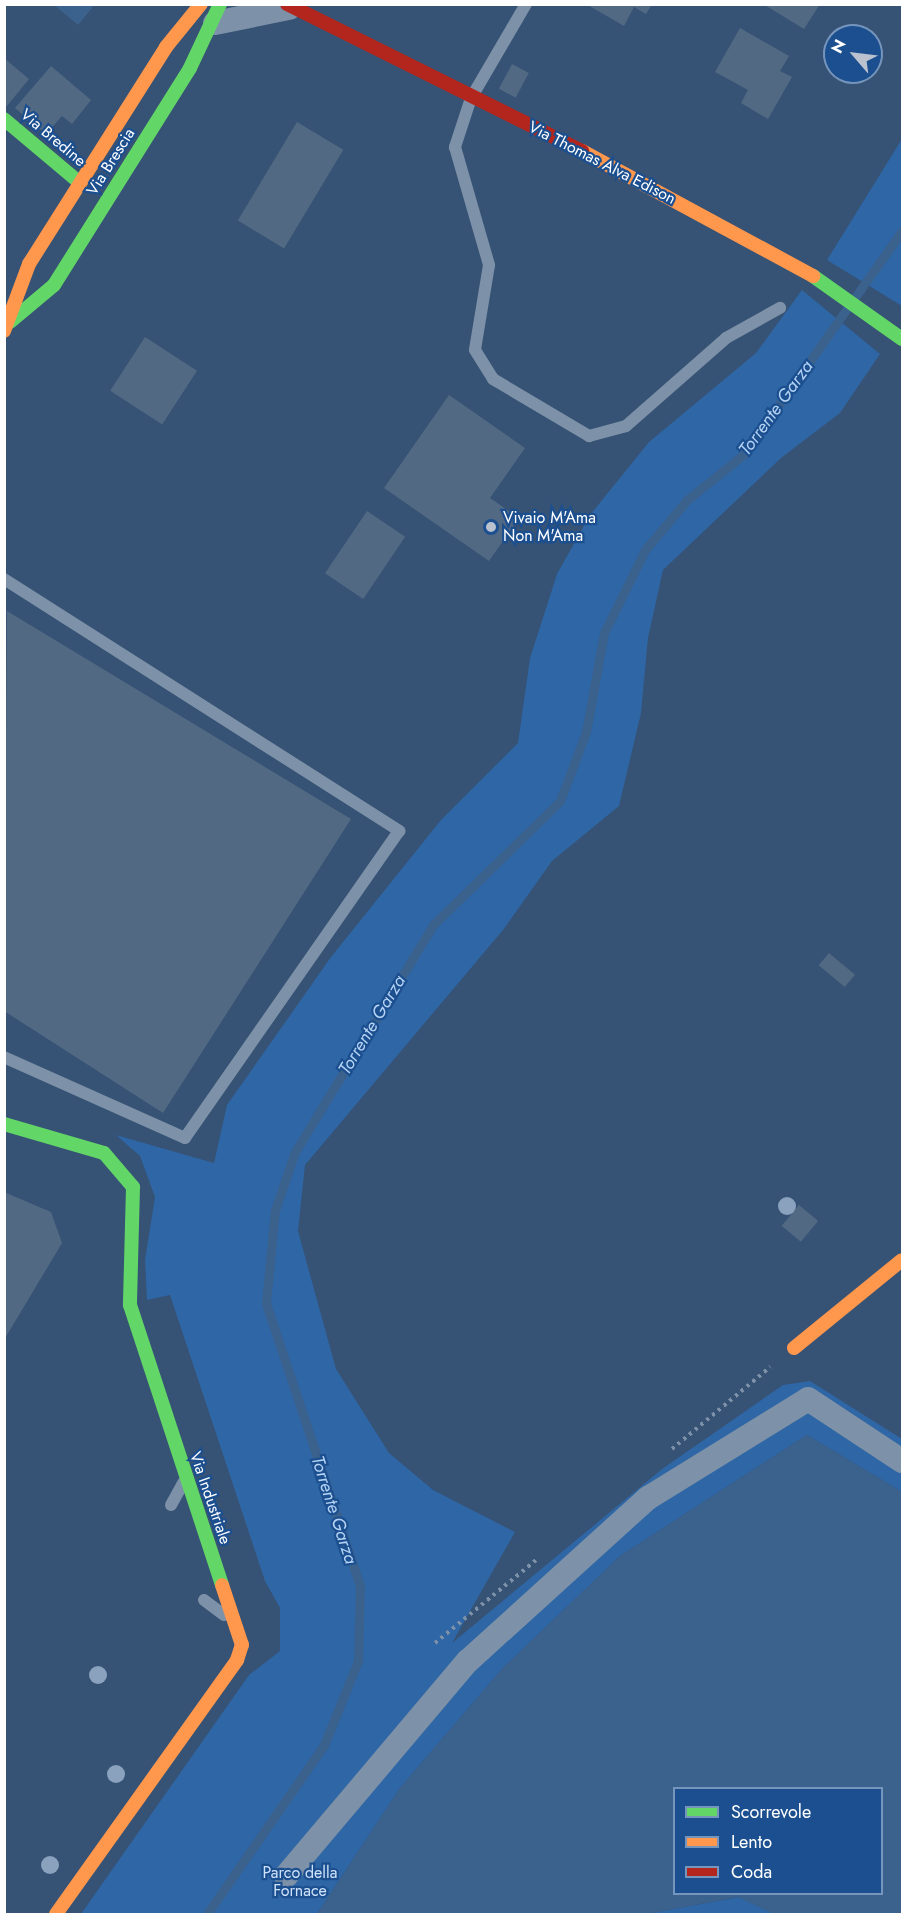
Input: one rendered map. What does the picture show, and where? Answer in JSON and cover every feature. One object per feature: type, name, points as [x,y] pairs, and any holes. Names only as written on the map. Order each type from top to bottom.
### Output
[{"type":"street","name":"Via Thomas Alva Edison","points":[[212,11],[288,6],[659,190],[815,277],[897,335]]},
{"type":"street","name":"Via Brescia","points":[[7,326],[29,264],[166,47],[212,11]]},
{"type":"street","name":"Via Brescia","points":[[7,326],[54,285],[212,11]]},
{"type":"street","name":"Via Bredine","points":[[4,119],[80,183]]},
{"type":"street","name":"Via Industriale","points":[[4,1124],[104,1153],[127,1173],[136,1202],[127,1275],[130,1305],[185,1480],[237,1624],[242,1645],[237,1660],[56,1914]]},
{"type":"street","points":[[794,1348],[903,1260]]},
{"type":"street","points":[[286,1876],[468,1661],[648,1498],[808,1399],[903,1461]]},
{"type":"lane","points":[[526,4],[471,98],[455,147],[489,265],[475,350],[493,379],[589,436],[626,426],[726,338],[780,308]]},
{"type":"lane","points":[[4,579],[399,831],[185,1138],[4,1057]]},
{"type":"lane","points":[[171,1505],[185,1480]]},
{"type":"lane","points":[[204,1600],[237,1624]]},
{"type":"green space","points":[[902,139],[902,306],[827,260]]},
{"type":"green space","name":"Parco della Fornace","points":[[802,290],[880,354],[840,413],[781,458],[663,570],[648,638],[641,713],[619,806],[552,861],[503,930],[305,1165],[298,1231],[336,1369],[389,1453],[433,1490],[515,1532],[452,1643],[662,1469],[783,1385],[810,1381],[902,1439],[902,1492],[807,1435],[620,1556],[502,1669],[400,1788],[317,1914],[81,1914],[249,1675],[280,1651],[280,1608],[265,1581],[170,1295],[147,1300],[145,1260],[155,1197],[140,1156],[116,1135],[214,1163],[227,1105],[331,957],[441,820],[518,743],[530,658],[557,574],[590,515],[649,442],[756,353]]},
{"type":"green space","points":[[739,1897],[774,1914],[646,1914]]},
{"type":"shaded area","points":[[54,5],[90,5],[93,7],[78,25]]},
{"type":"shaded area","points":[[807,1435],[902,1492],[902,1914],[774,1914],[738,1897],[646,1914],[317,1914],[400,1788],[502,1669],[620,1556]]},
{"type":"building","points":[[586,4],[652,4],[646,14],[634,7],[624,26]]},
{"type":"building","points":[[763,4],[820,4],[804,29]]},
{"type":"building","points":[[740,28],[789,56],[780,71],[792,77],[768,119],[741,103],[748,90],[715,72]]},
{"type":"building","points":[[4,58],[29,79],[7,106],[4,104]]},
{"type":"building","points":[[512,64],[529,73],[516,98],[499,89]]},
{"type":"building","points":[[51,66],[91,100],[72,124],[62,116],[46,134],[15,108]]},
{"type":"building","points":[[297,122],[343,150],[284,248],[238,221]]},
{"type":"building","points":[[145,337],[197,371],[162,424],[110,391]]},
{"type":"building","points":[[449,395],[525,448],[490,498],[519,518],[489,561],[384,488]]},
{"type":"building","points":[[367,511],[405,537],[363,599],[325,573]]},
{"type":"building","points":[[7,611],[351,819],[163,1113],[4,1011]]},
{"type":"building","points":[[829,953],[855,975],[845,987],[819,965]]},
{"type":"building","points":[[4,1192],[51,1212],[62,1243],[4,1340]]},
{"type":"building","points":[[799,1205],[818,1221],[801,1242],[782,1226]]},
{"type":"waterway","name":"Torrente Garza","points":[[207,1914],[324,1745],[358,1661],[360,1586],[266,1303],[275,1210],[295,1152],[433,925],[560,801],[586,732],[604,633],[645,550],[687,500],[744,454],[902,231]]},
{"type":"traffic: fast","points":[[10,322],[54,285],[190,68],[220,4]]},
{"type":"traffic: fast","points":[[4,119],[80,183]]},
{"type":"traffic: fast","points":[[813,276],[902,339]]},
{"type":"traffic: fast","points":[[4,1124],[104,1153],[133,1187],[130,1305],[222,1585]]},
{"type":"traffic: slow","points":[[4,331],[29,264],[166,47],[201,4]]},
{"type":"traffic: slow","points":[[582,151],[813,276]]},
{"type":"traffic: slow","points":[[794,1348],[902,1260]]},
{"type":"traffic: slow","points":[[56,1914],[237,1660],[242,1645],[222,1585]]},
{"type":"traffic: jam","points":[[287,4],[582,151]]},
{"type":"place","name":"Vivaio M'Ama Non M'Ama","points":[[491,527]]}]
